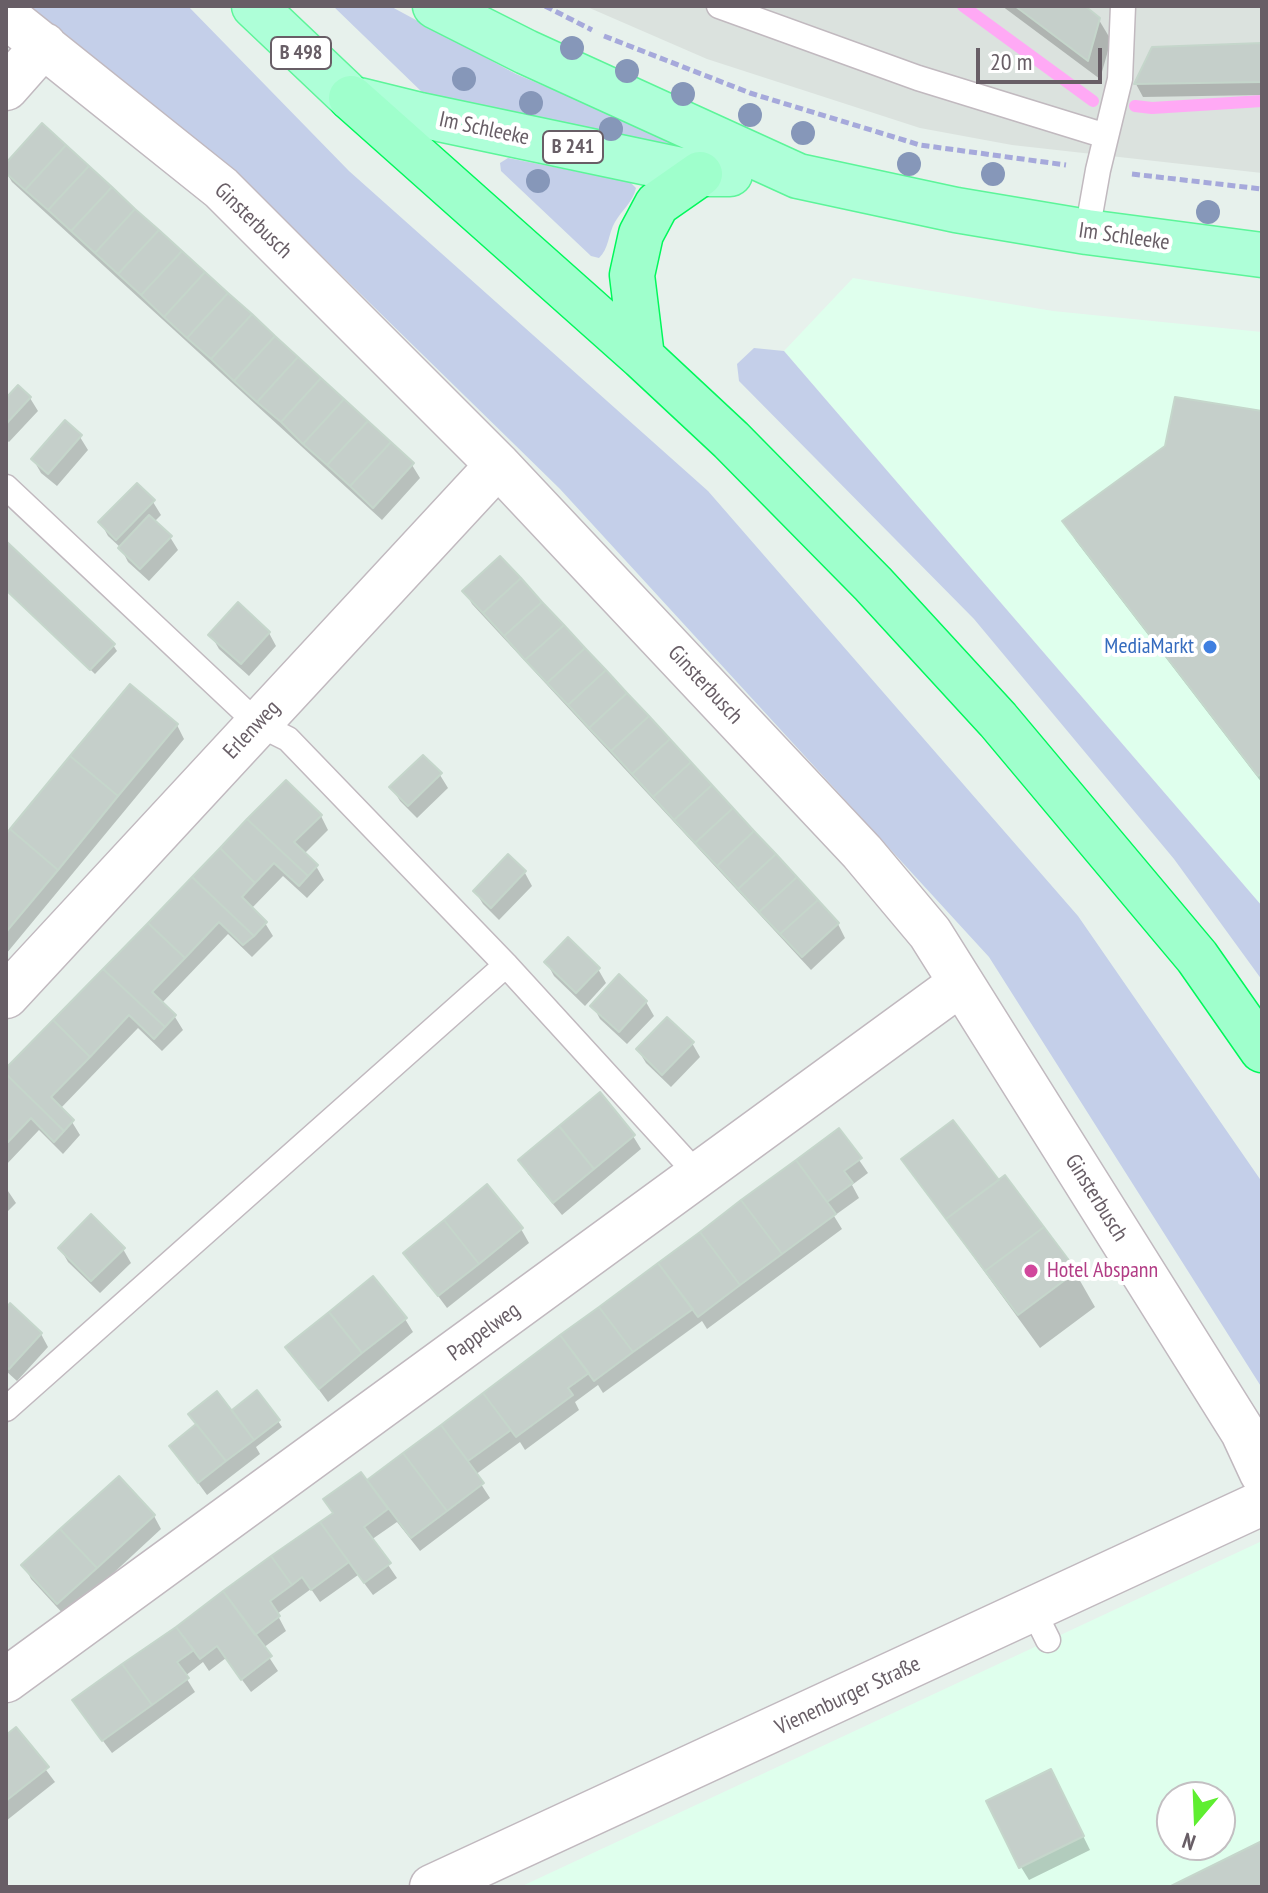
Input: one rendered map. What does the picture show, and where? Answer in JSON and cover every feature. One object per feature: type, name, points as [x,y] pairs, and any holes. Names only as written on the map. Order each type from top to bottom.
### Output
[{"type":"highway","points":[[351,98],[642,357],[742,451],[935,650],[998,720],[1197,957],[1262,1050]]},
{"type":"highway","points":[[642,357],[632,275],[641,234],[657,204],[700,174]]},
{"type":"main road","name":"Im Schleeke","points":[[254,6],[351,98],[700,174],[798,176],[956,210],[1087,232],[1262,255]]},
{"type":"main road","name":"Im Schleeke","points":[[435,6],[526,52],[798,176]]},
{"type":"street","name":"Ginsterbusch","points":[[6,16],[221,188],[498,465],[862,852],[930,933],[1243,1432],[1262,1473]]},
{"type":"street","points":[[6,88],[44,45]]},
{"type":"street","name":"Erlenweg","points":[[6,996],[498,465]]},
{"type":"street","name":"Pappelweg","points":[[8,1673],[699,1176],[961,983]]},
{"type":"street","name":"Vienenburger Straße","points":[[432,1887],[1041,1625],[1262,1503]]},
{"type":"lane","points":[[719,6],[918,78],[1106,136]]},
{"type":"lane","points":[[1087,232],[1120,79],[1123,6]]},
{"type":"lane","points":[[6,487],[258,724],[288,739],[506,965],[699,1176]]},
{"type":"lane","points":[[6,1409],[506,965]]},
{"type":"path","points":[[545,6],[598,34],[750,93],[920,145],[1262,189]]},
{"type":"shaded area","points":[[28,6],[188,6],[349,171],[708,491],[1078,916],[1262,1182],[1262,1388],[989,957],[560,489],[237,173]]},
{"type":"shaded area","points":[[333,6],[390,6],[516,74],[681,144],[685,147],[684,151],[424,94]]},
{"type":"shaded area","points":[[585,6],[1262,6],[1262,173],[1012,145],[920,128],[707,59]]},
{"type":"shaded area","points":[[508,158],[630,182],[636,188],[615,222],[599,258],[591,256],[501,171],[500,163]]},
{"type":"shaded area","points":[[853,278],[1053,311],[1262,332],[1262,906],[784,351]]},
{"type":"shaded area","points":[[754,348],[784,351],[1262,906],[1262,980],[1174,859],[974,619],[739,381],[737,364]]},
{"type":"shaded area","points":[[1262,1541],[1262,1887],[520,1887]]},
{"type":"building","points":[[1015,6],[1085,6],[1100,18],[1088,61]]},
{"type":"building","points":[[1262,43],[1262,82],[1134,84],[1152,47]]},
{"type":"building","points":[[42,123],[66,145],[25,190],[6,173],[6,163]]},
{"type":"building","points":[[66,145],[89,166],[48,210],[25,190]]},
{"type":"building","points":[[89,166],[112,187],[71,231],[48,210]]},
{"type":"building","points":[[112,187],[135,209],[95,253],[71,231]]},
{"type":"building","points":[[135,209],[159,230],[118,274],[95,253]]},
{"type":"building","points":[[159,230],[182,251],[141,295],[118,274]]},
{"type":"building","points":[[182,251],[205,272],[164,317],[141,295]]},
{"type":"building","points":[[205,272],[228,293],[187,338],[164,317]]},
{"type":"building","points":[[228,293],[252,314],[211,359],[187,338]]},
{"type":"building","points":[[252,314],[275,336],[234,381],[211,359]]},
{"type":"building","points":[[275,336],[298,357],[257,402],[234,381]]},
{"type":"building","points":[[298,357],[321,378],[281,422],[257,402]]},
{"type":"building","points":[[321,378],[344,399],[303,444],[281,422]]},
{"type":"building","points":[[18,385],[31,397],[6,424],[6,398]]},
{"type":"building","name":"MediaMarkt","points":[[1175,397],[1262,411],[1262,773],[1258,776],[1062,521],[1165,446]]},
{"type":"building","points":[[344,399],[368,421],[327,465],[303,444]]},
{"type":"building","points":[[65,420],[82,435],[48,474],[31,459]]},
{"type":"building","points":[[368,421],[391,442],[350,486],[327,465]]},
{"type":"building","points":[[391,442],[414,463],[373,508],[350,486]]},
{"type":"building","points":[[137,483],[155,500],[116,540],[98,522]]},
{"type":"building","points":[[149,515],[172,536],[140,569],[118,548]]},
{"type":"building","points":[[6,541],[115,644],[90,670],[6,590]]},
{"type":"building","points":[[500,556],[521,578],[483,613],[462,591]]},
{"type":"building","points":[[521,578],[542,602],[504,636],[483,613]]},
{"type":"building","points":[[238,602],[270,632],[241,664],[208,635]]},
{"type":"building","points":[[542,602],[564,625],[525,660],[504,636]]},
{"type":"building","points":[[564,625],[585,648],[547,683],[525,660]]},
{"type":"building","points":[[585,648],[606,670],[568,705],[547,683]]},
{"type":"building","points":[[606,670],[627,693],[589,728],[568,705]]},
{"type":"building","points":[[130,684],[178,724],[118,796],[70,756]]},
{"type":"building","points":[[627,693],[649,716],[611,751],[589,728]]},
{"type":"building","points":[[649,716],[670,739],[632,774],[611,751]]},
{"type":"building","points":[[670,739],[691,762],[653,797],[632,774]]},
{"type":"building","points":[[423,755],[442,773],[408,806],[389,787]]},
{"type":"building","points":[[70,756],[118,796],[58,870],[10,829]]},
{"type":"building","points":[[691,762],[712,785],[674,820],[653,797]]},
{"type":"building","points":[[286,780],[322,815],[294,842],[318,865],[308,876],[247,819]]},
{"type":"building","points":[[712,785],[733,808],[695,843],[674,820]]},
{"type":"building","points":[[733,808],[754,831],[717,866],[695,843]]},
{"type":"building","points":[[247,819],[308,876],[299,886],[274,863],[255,883],[220,848]]},
{"type":"building","points":[[10,829],[58,870],[6,932],[6,834]]},
{"type":"building","points":[[754,831],[776,854],[738,889],[717,866]]},
{"type":"building","points":[[220,848],[255,883],[242,897],[267,922],[254,936],[192,877]]},
{"type":"building","points":[[508,854],[526,871],[491,908],[473,891]]},
{"type":"building","points":[[776,854],[797,877],[759,912],[738,889]]},
{"type":"building","points":[[192,877],[254,936],[243,945],[219,922],[185,958],[148,923]]},
{"type":"building","points":[[797,877],[818,900],[780,934],[759,912]]},
{"type":"building","points":[[818,900],[839,923],[802,957],[780,934]]},
{"type":"building","points":[[148,923],[185,958],[152,992],[176,1015],[165,1027],[103,969]]},
{"type":"building","points":[[568,937],[600,968],[576,993],[544,962]]},
{"type":"building","points":[[103,969],[165,1027],[154,1039],[129,1015],[90,1057],[53,1020]]},
{"type":"building","points":[[619,974],[647,1001],[619,1032],[590,1006]]},
{"type":"building","points":[[667,1017],[694,1042],[662,1075],[636,1049]]},
{"type":"building","points":[[53,1020],[90,1057],[51,1097],[74,1120],[64,1131],[6,1074],[6,1068]]},
{"type":"building","points":[[6,1074],[64,1131],[54,1142],[31,1118],[8,1142],[6,1140]]},
{"type":"building","points":[[600,1092],[635,1135],[594,1169],[559,1126]]},
{"type":"building","points":[[953,1120],[999,1180],[946,1219],[901,1159]]},
{"type":"building","points":[[559,1126],[594,1169],[553,1203],[518,1160]]},
{"type":"building","points":[[839,1128],[862,1158],[844,1171],[853,1183],[827,1202],[796,1160]]},
{"type":"building","points":[[796,1160],[836,1214],[782,1254],[741,1200]]},
{"type":"building","points":[[1005,1175],[1044,1227],[985,1271],[946,1219]]},
{"type":"building","points":[[487,1184],[523,1228],[479,1264],[444,1220]]},
{"type":"building","points":[[741,1200],[782,1254],[740,1285],[700,1232]]},
{"type":"building","points":[[91,1214],[125,1248],[91,1281],[58,1248]]},
{"type":"building","points":[[444,1220],[479,1264],[438,1296],[403,1253]]},
{"type":"building","points":[[1044,1227],[1077,1271],[1018,1315],[985,1271]]},
{"type":"building","points":[[700,1232],[740,1285],[698,1317],[658,1263]]},
{"type":"building","points":[[658,1263],[693,1309],[633,1352],[599,1307]]},
{"type":"building","points":[[373,1276],[407,1318],[362,1353],[329,1312]]},
{"type":"building","points":[[10,1303],[42,1333],[9,1369],[6,1367],[6,1308]]},
{"type":"building","points":[[599,1307],[633,1352],[594,1381],[560,1335]]},
{"type":"building","points":[[329,1312],[362,1353],[319,1389],[285,1347]]},
{"type":"building","points":[[560,1335],[589,1373],[568,1388],[573,1395],[516,1437],[483,1393]]},
{"type":"building","points":[[257,1390],[280,1420],[254,1440],[232,1410]]},
{"type":"building","points":[[217,1391],[254,1440],[226,1461],[188,1414]]},
{"type":"building","points":[[483,1393],[511,1430],[468,1461],[441,1425]]},
{"type":"building","points":[[196,1424],[226,1461],[198,1483],[169,1446]]},
{"type":"building","points":[[441,1425],[484,1483],[447,1511],[403,1453]]},
{"type":"building","points":[[403,1453],[447,1511],[411,1538],[367,1480]]},
{"type":"building","points":[[361,1472],[388,1509],[364,1527],[391,1563],[364,1583],[320,1522],[333,1513],[323,1499]]},
{"type":"building","points":[[119,1476],[155,1515],[97,1568],[60,1529]]},
{"type":"building","points":[[320,1522],[349,1562],[311,1590],[302,1577],[292,1585],[271,1556]]},
{"type":"building","points":[[60,1529],[97,1568],[57,1604],[21,1565]]},
{"type":"building","points":[[271,1556],[292,1585],[270,1601],[280,1616],[255,1635],[223,1591]]},
{"type":"building","points":[[223,1591],[272,1656],[241,1680],[217,1646],[200,1659],[176,1627]]},
{"type":"building","points":[[176,1627],[194,1650],[177,1662],[189,1678],[152,1705],[122,1664]]},
{"type":"building","points":[[122,1664],[152,1705],[102,1741],[72,1700]]},
{"type":"building","points":[[16,1727],[49,1767],[7,1800],[6,1735]]},
{"type":"building","points":[[1051,1769],[1084,1836],[1019,1868],[986,1801]]},
{"type":"building","points":[[1262,1841],[1262,1887],[1169,1887],[1222,1861],[1236,1861],[1236,1854]]},
{"type":"waterway","points":[[963,6],[1093,101]]},
{"type":"waterway","points":[[1135,106],[1152,108],[1262,101]]},
{"type":"place","name":"MediaMarkt","points":[[1210,647]]},
{"type":"place","name":"Hotel Abspann","points":[[1031,1271]]}]
